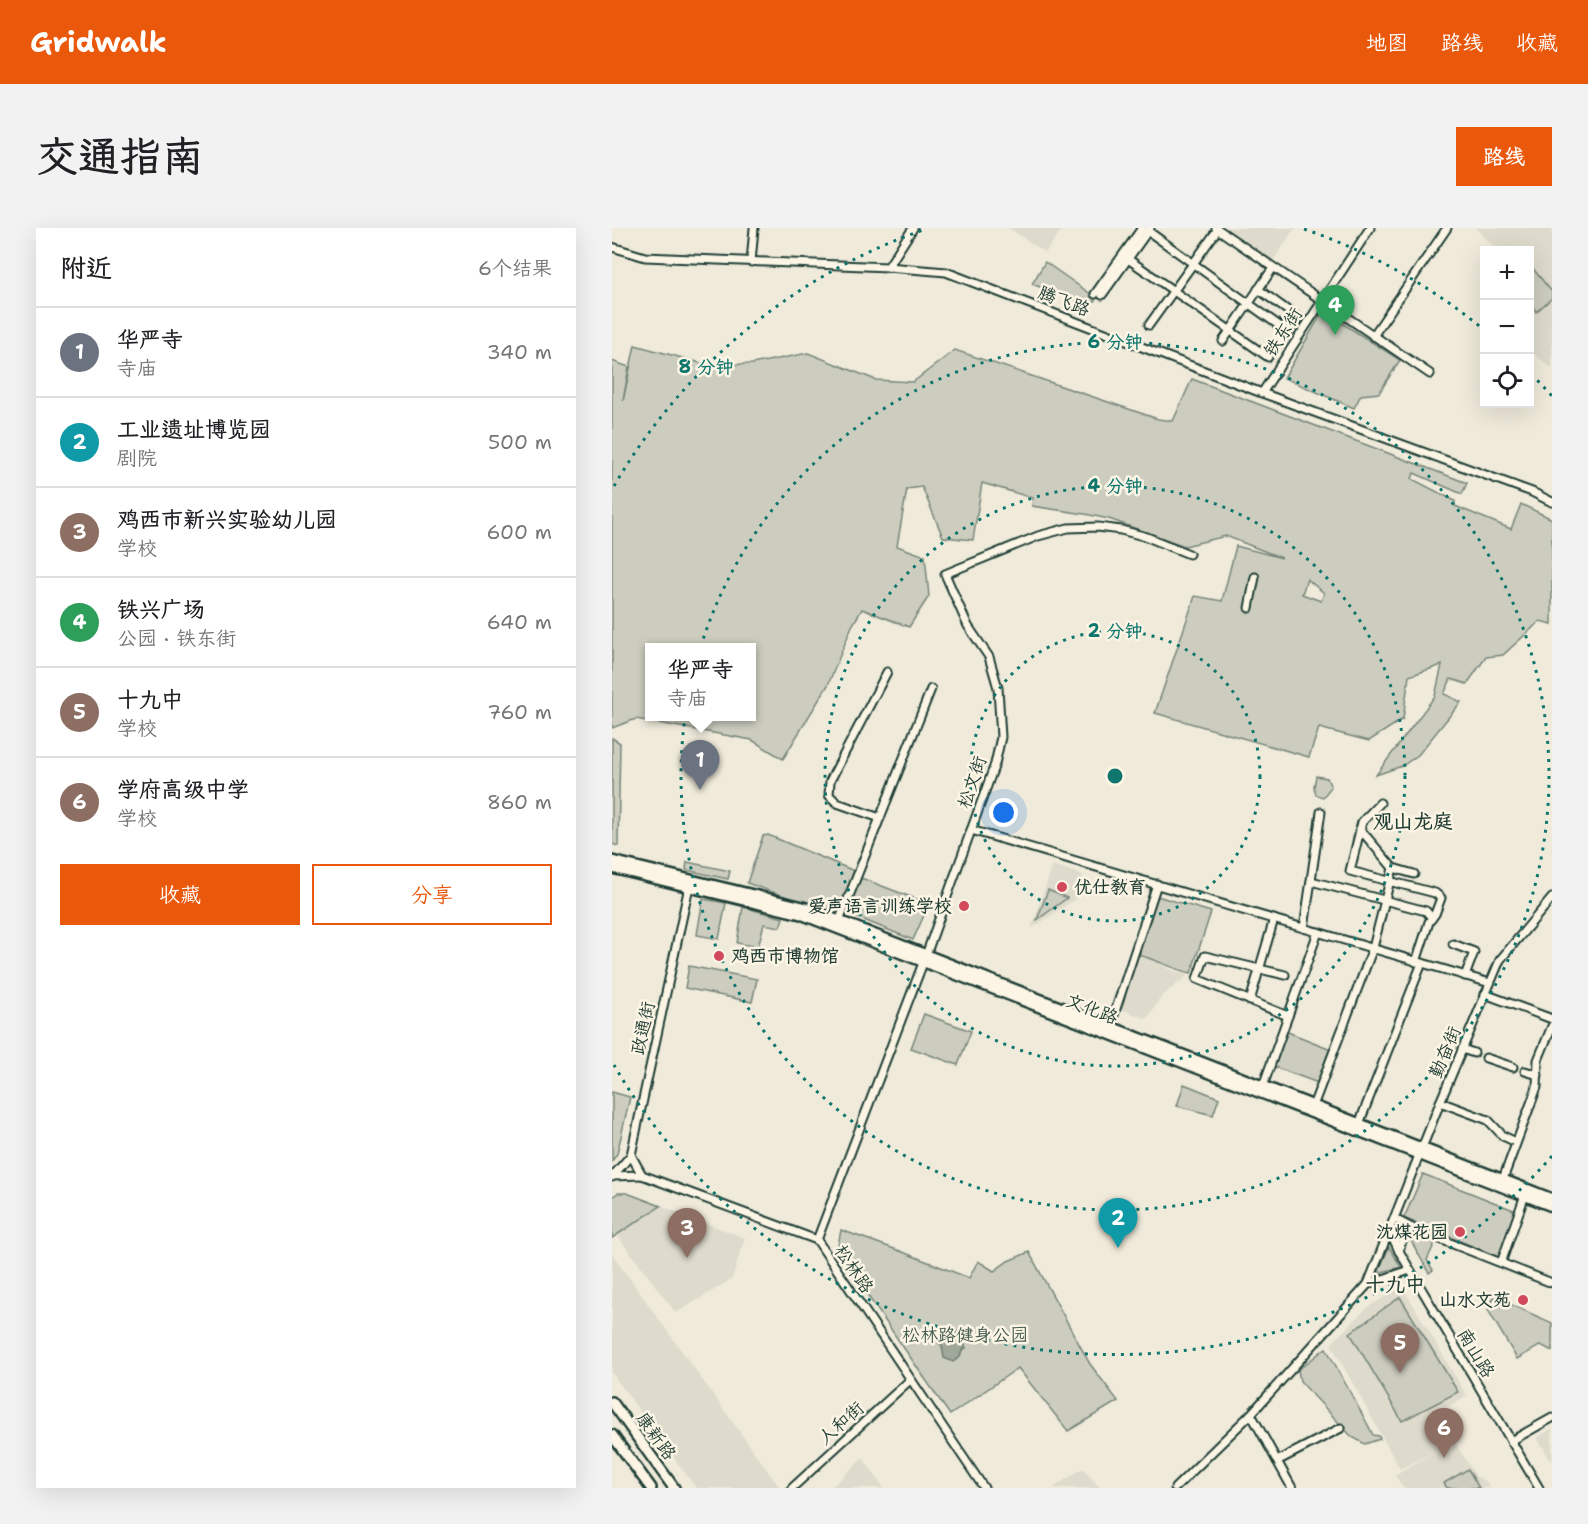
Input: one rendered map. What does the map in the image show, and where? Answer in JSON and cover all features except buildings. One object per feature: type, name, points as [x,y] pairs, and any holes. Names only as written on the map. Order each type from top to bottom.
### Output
[{"type":"main road","name":"文化路","points":[[612,861],[838,925],[1421,1151],[1552,1198]]},
{"type":"main road","name":"文化路","points":[[612,868],[690,883]]},
{"type":"main road","name":"文化路","points":[[1109,1030],[1359,1124],[1552,1206]]},
{"type":"main road","name":"康新路","points":[[612,1402],[674,1488]]},
{"type":"main road","name":"康新路","points":[[612,1435],[651,1488]]},
{"type":"street","points":[[751,262],[754,228]]},
{"type":"street","points":[[888,267],[914,228]]},
{"type":"street","name":"铁东街","points":[[1262,393],[1370,228]]},
{"type":"street","points":[[1373,336],[1447,228]]},
{"type":"street","points":[[1147,229],[1288,332],[1298,318],[1258,289]]},
{"type":"street","points":[[1147,229],[1128,259],[1099,294],[1147,229]]},
{"type":"street","points":[[1149,325],[1217,229],[1430,374]]},
{"type":"street","name":"腾飞路","points":[[612,246],[645,257],[888,267],[946,272],[1262,393],[1532,492],[1552,502]]},
{"type":"street","points":[[1128,259],[1268,357]]},
{"type":"street","points":[[1223,340],[1273,268]]},
{"type":"street","name":"松文街","points":[[817,1240],[925,959],[996,764],[1002,737],[998,688],[989,657],[968,626],[945,574],[1038,536],[1068,528],[1098,527],[1121,530],[1147,537],[1189,554]]},
{"type":"street","points":[[1249,608],[1255,577]]},
{"type":"street","points":[[880,818],[837,803],[829,795],[830,781],[887,672]]},
{"type":"street","points":[[838,925],[931,689]]},
{"type":"street","points":[[1359,1124],[1419,962],[1429,922],[1441,898],[1435,894],[1350,871],[1362,822],[1380,803]]},
{"type":"street","points":[[1304,928],[1321,812]]},
{"type":"street","points":[[1360,829],[1394,868],[1414,874]]},
{"type":"street","points":[[972,830],[1490,984]]},
{"type":"street","points":[[1313,1106],[1372,948],[1394,868]]},
{"type":"street","points":[[1311,881],[1426,911],[1432,918]]},
{"type":"street","name":"政通街","points":[[613,1176],[631,1155],[690,883]]},
{"type":"street","points":[[1109,1030],[1157,884]]},
{"type":"street","name":"勤奋街","points":[[1368,1284],[1440,1102],[1500,960],[1552,898]]},
{"type":"street","points":[[1250,1001],[1274,919]]},
{"type":"street","points":[[1263,1086],[1318,932]]},
{"type":"street","points":[[1453,944],[1474,952],[1465,976]]},
{"type":"street","points":[[1285,975],[1205,956],[1197,980],[1288,1016]]},
{"type":"street","points":[[1485,994],[1552,1019]]},
{"type":"street","points":[[1503,1179],[1537,1087],[1538,1060],[1552,1026]]},
{"type":"street","points":[[1462,1049],[1474,1053]]},
{"type":"street","points":[[1486,1058],[1513,1067]]},
{"type":"street","points":[[1525,1071],[1538,1075]]},
{"type":"street","points":[[1440,1102],[1488,1120],[1503,1136],[1516,1142]]},
{"type":"street","points":[[613,1176],[642,1175],[631,1155]]},
{"type":"street","name":"松林路","points":[[642,1175],[817,1240],[984,1488]]},
{"type":"street","points":[[1501,1263],[1525,1196]]},
{"type":"street","points":[[1395,1219],[1412,1228],[1552,1283]]},
{"type":"street","points":[[1399,1251],[1403,1238],[1412,1228]]},
{"type":"street","name":"南山路","points":[[1390,1232],[1410,1270],[1539,1488]]},
{"type":"street","points":[[1174,1488],[1251,1414],[1368,1284],[1410,1270]]},
{"type":"street","name":"人和街","points":[[792,1488],[910,1380]]},
{"type":"street","points":[[1251,1414],[1292,1488]]},
{"type":"street","points":[[1511,1441],[1552,1418]]},
{"type":"street","points":[[1277,1461],[1341,1428]]},
{"type":"shaded area","points":[[1009,228],[1063,228],[1045,253]]},
{"type":"shaded area","points":[[1225,228],[1295,228],[1273,261]]},
{"type":"shaded area","points":[[1476,228],[1552,228],[1552,369],[1534,354],[1534,246],[1493,246]]},
{"type":"shaded area","name":"优仕教育","points":[[1053,865],[1083,875],[1075,899],[1031,929]]},
{"type":"shaded area","points":[[1139,955],[1188,975],[1161,997],[1147,1019],[1121,1009]]},
{"type":"shaded area","points":[[661,1206],[745,1238],[732,1279],[676,1313],[617,1235]]},
{"type":"shaded area","points":[[612,1254],[780,1488],[696,1488],[612,1373]]},
{"type":"shaded area","name":"十九中","points":[[1402,1286],[1467,1396],[1436,1413],[1476,1476],[1485,1481],[1490,1488],[1403,1488],[1395,1475],[1434,1452],[1400,1469],[1331,1344],[1368,1307]]},
{"type":"shaded area","points":[[952,1329],[957,1331],[957,1338],[964,1342],[966,1348],[953,1362],[944,1358],[942,1346],[935,1339],[938,1333],[946,1334]]},
{"type":"shaded area","points":[[1552,1428],[1552,1462],[1537,1438]]},
{"type":"shaded area","points":[[863,1458],[884,1488],[831,1488]]},
{"type":"shaded area","points":[[1083,1468],[1100,1488],[1053,1488]]},
{"type":"green space","points":[[1045,262],[1095,297],[1105,283],[1107,285],[1091,305],[1032,284]]},
{"type":"green space","points":[[1534,270],[1552,292],[1552,298],[1536,312]]},
{"type":"green space","points":[[1323,311],[1400,360],[1379,393],[1361,395],[1354,408],[1284,378]]},
{"type":"green space","points":[[635,345],[708,365],[752,364],[808,353],[876,380],[913,382],[955,350],[1158,419],[1173,421],[1192,379],[1467,483],[1462,494],[1414,473],[1412,479],[1455,501],[1455,506],[1511,529],[1521,504],[1552,519],[1552,624],[1540,621],[1503,655],[1486,657],[1467,684],[1451,679],[1444,694],[1461,702],[1418,755],[1402,766],[1376,775],[1435,696],[1442,665],[1409,676],[1403,719],[1369,741],[1319,728],[1309,757],[1155,713],[1195,596],[1222,601],[1236,546],[1282,558],[1226,536],[1185,546],[1109,519],[1032,506],[1033,498],[982,483],[973,540],[943,537],[922,487],[907,489],[897,546],[925,556],[929,596],[909,627],[862,609],[852,626],[828,685],[783,759],[752,740],[647,721],[756,721],[756,643],[645,643],[645,721],[636,719],[612,728],[612,361],[629,367],[623,401]],"holes":[[[1307,579],[1324,593],[1321,601],[1302,594]]]},
{"type":"green space","points":[[612,738],[620,743],[618,846],[612,844]]},
{"type":"green space","points":[[1316,776],[1327,778],[1331,787],[1323,797],[1316,795],[1314,787]]},
{"type":"green space","points":[[768,835],[854,871],[838,915],[747,883],[763,836]]},
{"type":"green space","points":[[687,862],[730,871],[728,879],[686,870]]},
{"type":"green space","points":[[861,878],[929,904],[913,940],[847,913]]},
{"type":"green space","points":[[1048,890],[1067,898],[1037,920]]},
{"type":"green space","points":[[1157,896],[1211,912],[1191,973],[1139,955]]},
{"type":"green space","points":[[703,899],[726,903],[719,939],[697,935]]},
{"type":"green space","points":[[743,907],[783,918],[780,927],[764,924],[758,947],[737,943]]},
{"type":"green space","points":[[689,966],[757,979],[752,1002],[685,988]]},
{"type":"green space","points":[[924,1014],[971,1031],[958,1065],[911,1048]]},
{"type":"green space","points":[[1285,1031],[1331,1049],[1318,1083],[1272,1066]]},
{"type":"green space","points":[[1184,1084],[1219,1098],[1213,1115],[1177,1106]]},
{"type":"green space","points":[[612,1092],[630,1097],[617,1154],[612,1161]]},
{"type":"green space","points":[[1423,1174],[1516,1211],[1499,1257],[1404,1218]]},
{"type":"green space","points":[[618,1193],[627,1193],[661,1206],[612,1238],[612,1197]]},
{"type":"green space","name":"松林路健身公园","points":[[841,1230],[969,1278],[978,1261],[994,1271],[1008,1261],[1029,1252],[1090,1364],[1118,1401],[1068,1431],[1018,1368],[950,1415],[837,1251]]},
{"type":"green space","points":[[1412,1234],[1435,1243],[1427,1260],[1433,1270],[1429,1273],[1410,1239]]},
{"type":"green space","points":[[1389,1247],[1401,1267],[1378,1273]]},
{"type":"green space","points":[[1400,1297],[1458,1392],[1402,1421],[1350,1333]]},
{"type":"green space","points":[[1494,1297],[1552,1323],[1552,1351],[1541,1345],[1517,1359],[1488,1310]]},
{"type":"green space","points":[[1326,1348],[1373,1435],[1379,1436],[1380,1439],[1365,1444],[1352,1437],[1300,1381],[1298,1370]]},
{"type":"green space","points":[[1468,1469],[1479,1488],[1447,1488],[1444,1483]]},
{"type":"place","name":"铁兴广场","points":[[1335,335]]},
{"type":"place","name":"华严寺","points":[[700,790]]},
{"type":"place","name":"优仕教育","points":[[1062,887]]},
{"type":"place","name":"爱声语言训练学校","points":[[964,906]]},
{"type":"place","name":"鸡西市博物馆","points":[[719,956]]},
{"type":"place","name":"沈煤花园","points":[[1460,1232]]},
{"type":"place","name":"工业遗址博览园","points":[[1118,1248]]},
{"type":"place","name":"鸡西市新兴实验幼儿园","points":[[687,1258]]},
{"type":"place","name":"山水文苑","points":[[1523,1300]]},
{"type":"place","name":"十九中","points":[[1400,1373]]},
{"type":"place","name":"学府高级中学","points":[[1444,1458]]},
{"type":"district","name":"观山龙庭","points":[[1413,821]]},
{"type":"district","name":"十九中","points":[[1395,1284]]}]
